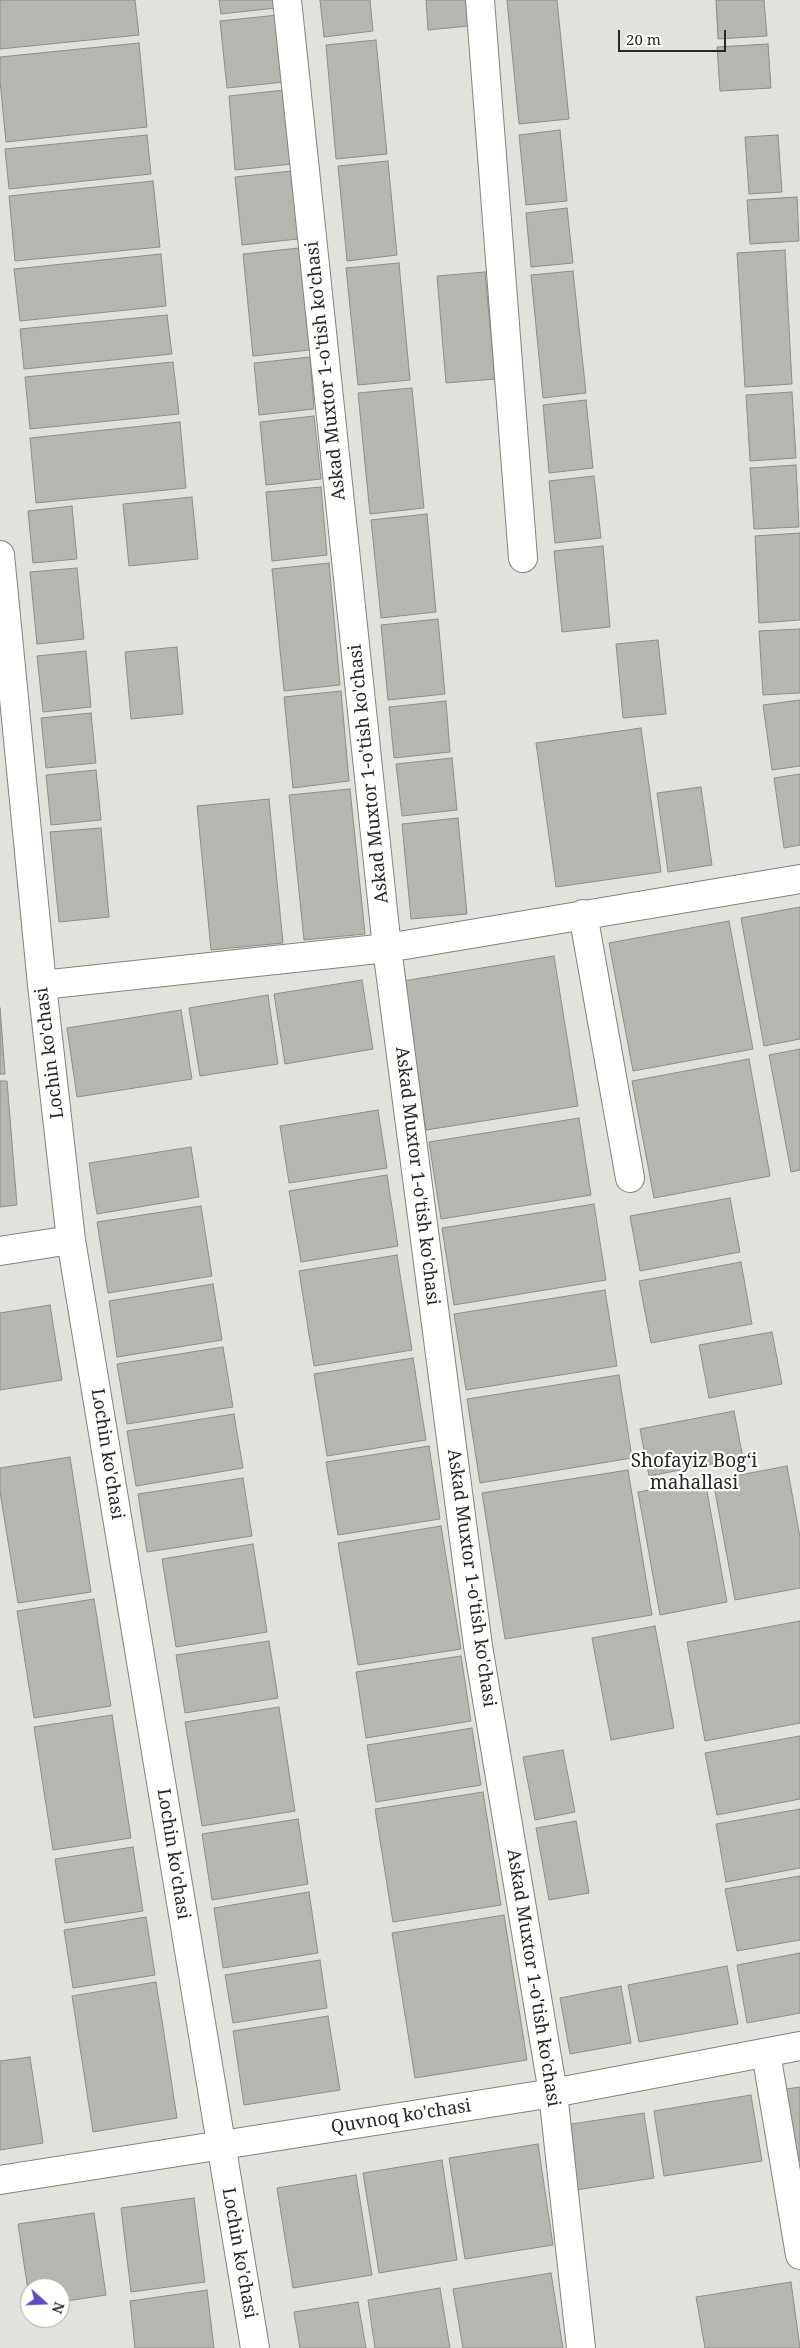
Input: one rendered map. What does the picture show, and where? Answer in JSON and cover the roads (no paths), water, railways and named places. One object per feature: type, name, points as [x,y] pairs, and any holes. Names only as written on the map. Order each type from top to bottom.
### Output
[{"type":"street","name":"Askad Muxtor 1-o'tish ko'chasi","points":[[287,0],[388,948],[478,1646],[553,2093],[581,2348]]},
{"type":"street","points":[[480,0],[523,558]]},
{"type":"street","name":"Lochin ko'chasi","points":[[0,555],[42,985],[72,1240],[255,2348]]},
{"type":"street","points":[[42,985],[388,948],[800,879]]},
{"type":"street","points":[[582,914],[630,1178]]},
{"type":"street","points":[[0,1251],[72,1240]]},
{"type":"street","name":"Quvnoq ko'chasi","points":[[0,2180],[553,2093],[800,2046]]},
{"type":"street","points":[[766,2053],[800,2255]]},
{"type":"district","name":"Shofayiz Bogʻi mahallasi","points":[[694,1473]]}]
